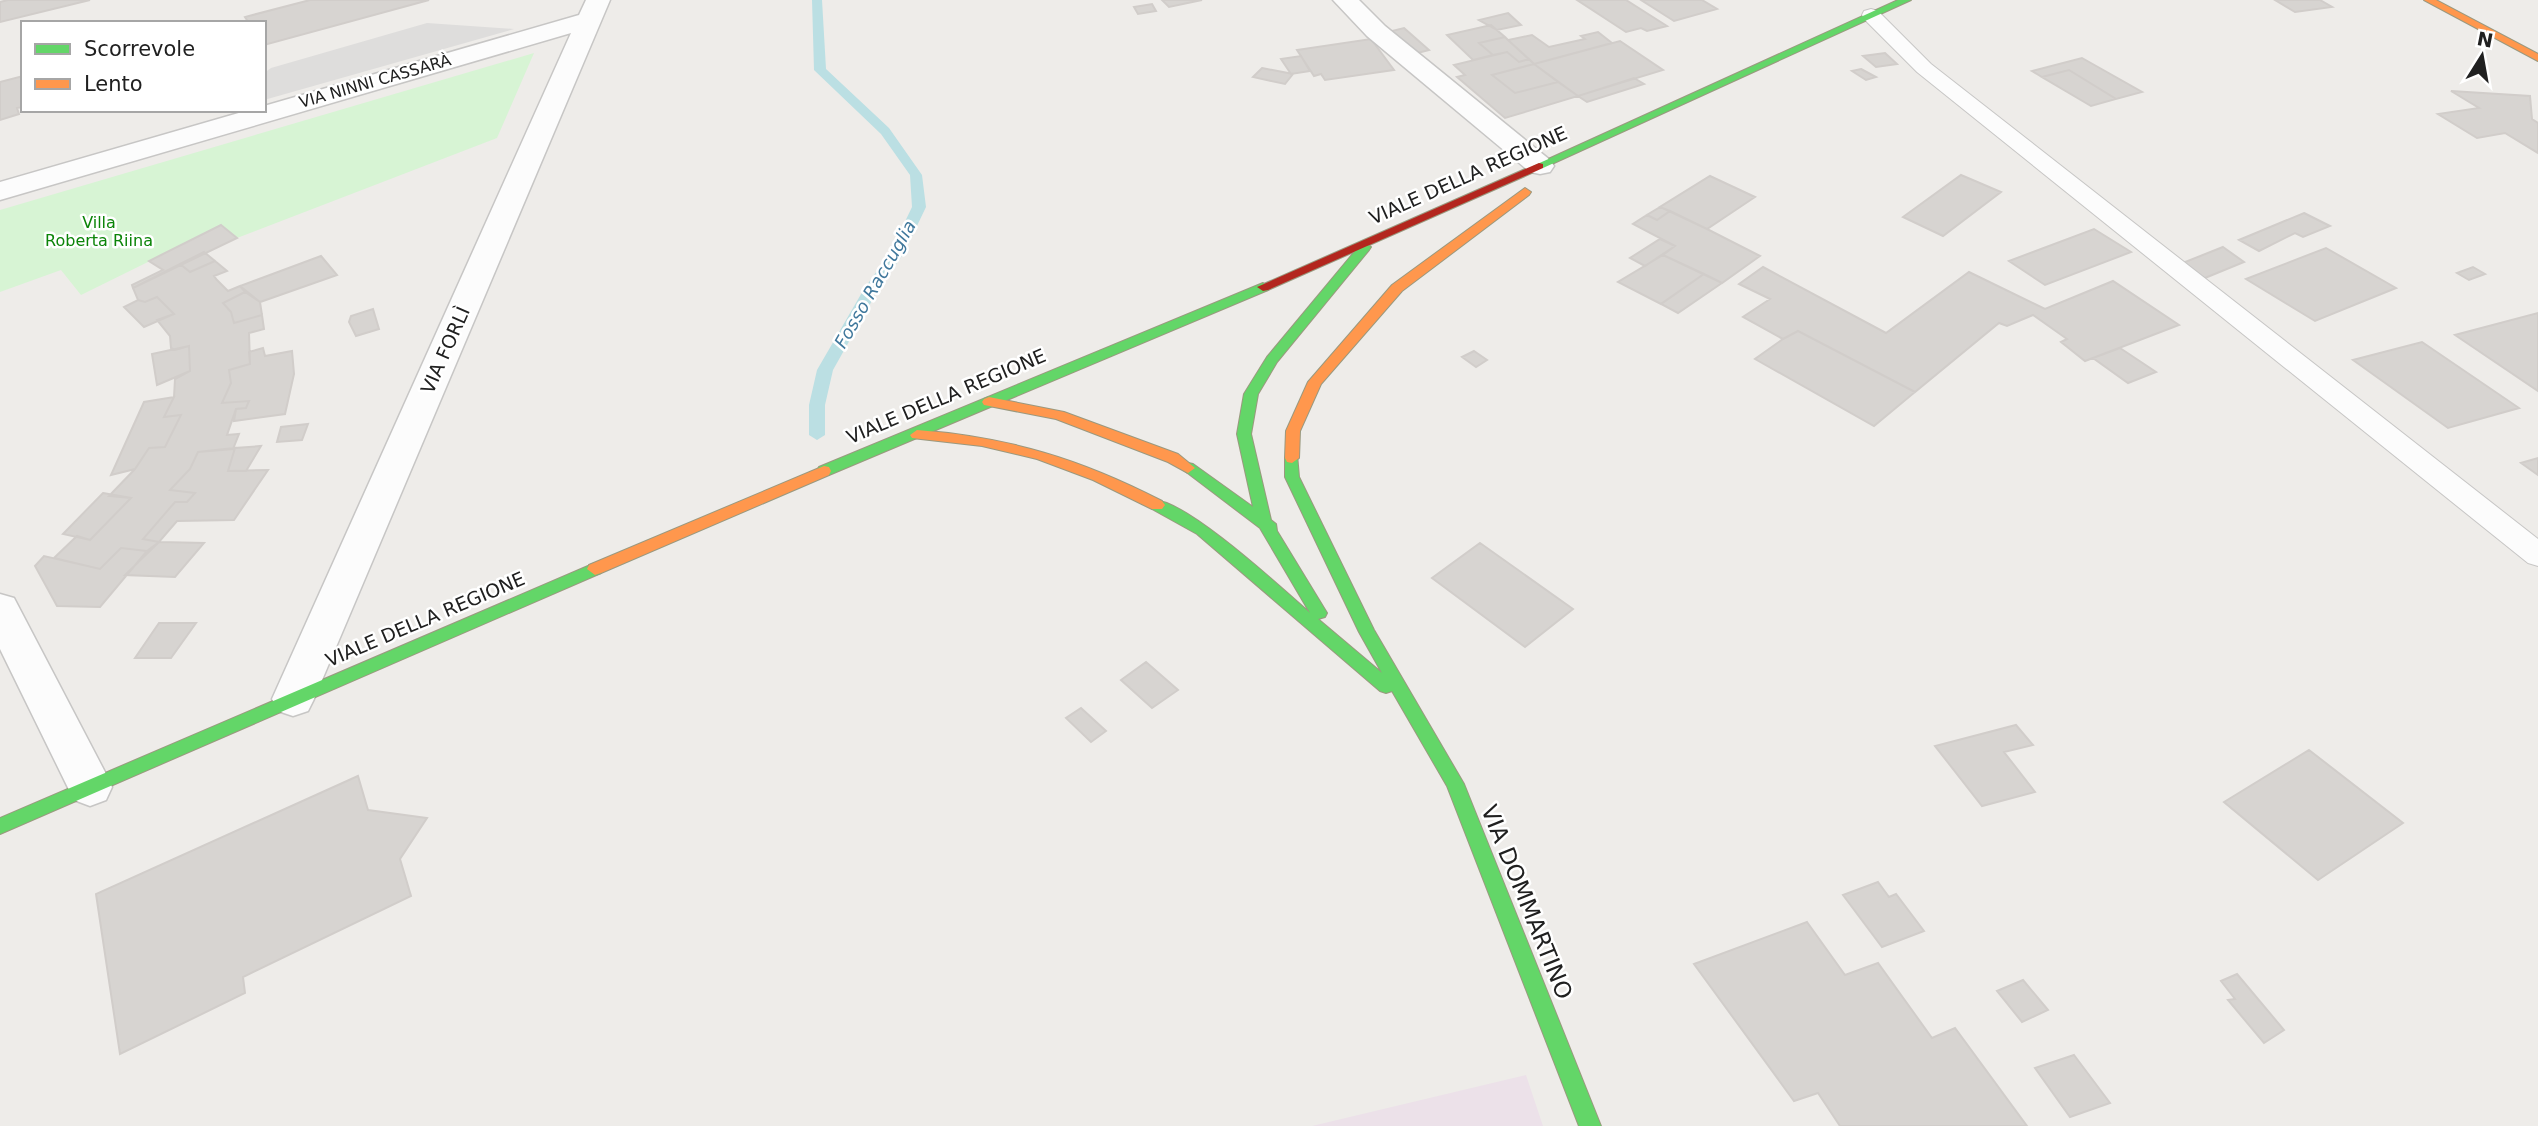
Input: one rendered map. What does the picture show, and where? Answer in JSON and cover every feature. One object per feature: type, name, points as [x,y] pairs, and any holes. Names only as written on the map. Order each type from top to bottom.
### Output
[{"type":"street","points":[[1345,0],[1376,31],[1540,166]]},
{"type":"street","name":"VIALE DELLA REGIONE","points":[[0,826],[906,435],[1368,243],[1906,0]]},
{"type":"street","points":[[2429,0],[2538,58]]},
{"type":"street","name":"VIA NINNI CASSARÀ","points":[[266,110],[594,10]]},
{"type":"street","name":"VIA FORLÌ","points":[[293,699],[594,10]]},
{"type":"street","name":"VIA NINNI CASSARÀ","points":[[0,191],[259,112]]},
{"type":"street","points":[[1406,704],[1367,632],[1292,477],[1293,432],[1315,382],[1398,288],[1478,225],[1605,136]]},
{"type":"street","points":[[1335,641],[1263,520],[1244,434],[1251,394],[1272,360],[1368,243]]},
{"type":"street","points":[[989,402],[1059,415],[1173,458],[1263,520],[1367,632]]},
{"type":"street","points":[[906,435],[966,437],[1038,452],[1121,486],[1202,530],[1406,704]]},
{"type":"street","points":[[0,609],[90,787]]},
{"type":"street","name":"VIA DOMMARTINO","points":[[1406,704],[1455,784],[1590,1126]]},
{"type":"lane","points":[[1871,15],[1924,68],[2538,555]]},
{"type":"shaded area","points":[[427,23],[514,29],[266,99],[266,72]]},
{"type":"shaded area","points":[[1526,1075],[1543,1126],[1312,1126]]},
{"type":"green space","name":"Villa Roberta Riina","points":[[534,53],[497,138],[237,238],[221,226],[81,295],[61,270],[0,292],[0,210]]},
{"type":"building","points":[[90,0],[0,22],[0,2]]},
{"type":"building","points":[[310,0],[429,0],[266,44],[266,21],[248,21],[245,17]]},
{"type":"building","points":[[1162,0],[1202,0],[1169,7]]},
{"type":"building","points":[[1577,0],[1626,0],[1667,26],[1626,32]]},
{"type":"building","points":[[1641,0],[1702,0],[1717,9],[1674,21]]},
{"type":"building","points":[[2275,0],[2320,0],[2332,7],[2295,12]]},
{"type":"building","points":[[1152,4],[1156,11],[1138,14],[1134,7]]},
{"type":"building","points":[[1508,13],[1521,25],[1497,30],[1479,20]]},
{"type":"building","points":[[1491,25],[1505,37],[1479,43],[1493,55],[1473,60],[1447,35]]},
{"type":"building","points":[[1404,28],[1429,50],[1414,54],[1388,32]]},
{"type":"building","points":[[1598,32],[1612,43],[1534,64],[1508,40],[1532,35],[1549,47],[1585,39],[1581,36]]},
{"type":"building","points":[[1505,37],[1529,59],[1519,62],[1507,52],[1493,55],[1479,43]]},
{"type":"building","points":[[1371,39],[1394,70],[1325,80],[1321,74],[1314,76],[1297,50]]},
{"type":"building","points":[[1620,41],[1663,70],[1578,96],[1534,64]]},
{"type":"building","points":[[1507,52],[1519,62],[1529,59],[1534,64],[1492,75],[1515,93],[1558,82],[1578,96],[1505,118],[1457,77],[1465,75],[1454,65]]},
{"type":"building","points":[[1885,53],[1897,64],[1876,67],[1863,56]]},
{"type":"building","points":[[1301,56],[1310,71],[1291,74],[1281,59]]},
{"type":"building","points":[[2082,58],[2142,92],[2116,99],[2069,70],[2042,77],[2032,71]]},
{"type":"building","points":[[1534,64],[1558,82],[1515,93],[1492,75]]},
{"type":"building","points":[[1262,68],[1293,74],[1285,84],[1253,77]]},
{"type":"building","points":[[1861,69],[1876,77],[1866,80],[1852,71]]},
{"type":"building","points":[[2069,70],[2116,99],[2091,106],[2042,77]]},
{"type":"building","points":[[21,77],[21,107],[17,108],[19,114],[0,120],[0,82]]},
{"type":"building","points":[[1634,78],[1644,84],[1587,102],[1578,96]]},
{"type":"building","points":[[2451,91],[2530,96],[2532,119],[2538,123],[2538,153],[2505,133],[2477,138],[2438,114],[2479,108]]},
{"type":"building","points":[[1961,175],[2001,192],[1943,236],[1903,217]]},
{"type":"building","points":[[1710,176],[1755,197],[1707,229],[1660,207]]},
{"type":"building","points":[[1660,207],[1670,211],[1657,220],[1647,215]]},
{"type":"building","points":[[1670,211],[1760,256],[1722,283],[1663,255],[1675,246],[1633,224],[1647,215],[1657,220]]},
{"type":"building","points":[[2304,213],[2330,226],[2303,237],[2295,233],[2259,251],[2239,240]]},
{"type":"building","points":[[221,225],[237,238],[133,288],[132,285],[163,270],[149,261]]},
{"type":"building","points":[[2094,229],[2131,252],[2045,285],[2009,261]]},
{"type":"building","points":[[1660,239],[1675,246],[1645,266],[1630,258]]},
{"type":"building","points":[[2223,247],[2244,262],[2200,280],[2180,264]]},
{"type":"building","points":[[2326,248],[2396,288],[2315,321],[2246,279]]},
{"type":"building","points":[[204,252],[215,261],[190,272],[180,264]]},
{"type":"building","points":[[1663,255],[1704,274],[1661,304],[1618,282]]},
{"type":"building","points":[[321,256],[337,275],[260,302],[240,286]]},
{"type":"building","points":[[215,261],[227,271],[214,276],[217,280],[228,291],[240,286],[245,292],[223,303],[231,312],[234,323],[262,315],[264,329],[249,333],[250,364],[229,370],[231,383],[222,403],[249,401],[246,408],[236,409],[227,435],[239,434],[233,449],[198,452],[190,469],[170,490],[195,493],[187,502],[175,502],[143,539],[159,542],[147,551],[121,548],[100,569],[54,558],[77,536],[90,540],[131,498],[109,496],[135,469],[149,448],[165,447],[181,415],[164,417],[174,397],[175,379],[190,371],[189,346],[175,350],[171,348],[170,336],[157,320],[174,314],[157,297],[145,302],[138,300],[133,288],[180,264],[190,272]]},
{"type":"building","points":[[1763,267],[1886,333],[1969,272],[2045,309],[2113,281],[2179,325],[2085,361],[2061,342],[2067,339],[2033,315],[2007,326],[1999,323],[1915,392],[1798,331],[1783,339],[1743,317],[1770,299],[1739,284]]},
{"type":"building","points":[[2473,267],[2485,274],[2469,280],[2457,273]]},
{"type":"building","points":[[1704,274],[1722,283],[1678,313],[1661,304]]},
{"type":"building","points":[[245,292],[260,302],[262,315],[234,323],[231,312],[223,303]]},
{"type":"building","points":[[157,297],[174,314],[144,327],[124,307],[138,300],[145,302]]},
{"type":"building","points":[[373,309],[379,329],[356,336],[349,322],[351,316]]},
{"type":"building","points":[[2538,313],[2538,391],[2455,335]]},
{"type":"building","points":[[1798,331],[1915,392],[1874,426],[1755,359]]},
{"type":"building","points":[[2422,342],[2519,408],[2448,428],[2353,360]]},
{"type":"building","points":[[189,346],[190,371],[157,385],[152,354]]},
{"type":"building","points":[[263,348],[265,356],[292,351],[294,374],[285,414],[234,421],[236,409],[246,408],[249,401],[222,403],[231,383],[229,370],[250,364],[249,352]]},
{"type":"building","points":[[2120,348],[2156,372],[2128,383],[2093,358]]},
{"type":"building","points":[[1474,351],[1487,360],[1476,367],[1462,357]]},
{"type":"building","points":[[174,397],[164,417],[181,415],[165,447],[149,448],[135,469],[111,475],[144,402]]},
{"type":"building","points":[[308,424],[302,440],[277,442],[281,427]]},
{"type":"building","points":[[261,446],[246,471],[228,471],[235,448]]},
{"type":"building","points":[[235,448],[228,471],[268,470],[234,520],[177,521],[159,542],[143,539],[175,502],[187,502],[195,493],[170,490],[190,469],[198,452]]},
{"type":"building","points":[[2538,458],[2538,475],[2521,463]]},
{"type":"building","points":[[103,493],[131,498],[90,540],[63,534]]},
{"type":"building","points":[[159,542],[204,543],[175,577],[125,575]]},
{"type":"building","points":[[1480,543],[1573,609],[1525,647],[1432,578]]},
{"type":"building","points":[[121,548],[147,551],[100,607],[57,606],[35,566],[44,556],[100,569]]},
{"type":"building","points":[[159,623],[196,623],[171,658],[135,658]]},
{"type":"building","points":[[1146,662],[1178,690],[1152,708],[1121,680]]},
{"type":"building","points":[[1081,708],[1106,731],[1091,742],[1066,718]]},
{"type":"building","points":[[2016,725],[2033,745],[2004,752],[2035,792],[1982,806],[1935,746]]},
{"type":"building","points":[[2309,750],[2403,823],[2318,880],[2224,802]]},
{"type":"building","points":[[358,776],[368,810],[427,818],[400,859],[411,896],[243,977],[245,993],[120,1054],[96,894]]},
{"type":"building","points":[[1878,882],[1889,897],[1896,894],[1924,931],[1882,947],[1843,895]]},
{"type":"building","points":[[1807,922],[1845,975],[1878,963],[1932,1038],[1955,1028],[2027,1126],[1840,1126],[1818,1093],[1794,1101],[1694,964]]},
{"type":"building","points":[[2237,974],[2284,1030],[2264,1043],[2228,1000],[2235,999],[2221,981]]},
{"type":"building","points":[[2023,980],[2048,1010],[2022,1022],[1997,991]]},
{"type":"building","points":[[2074,1055],[2110,1103],[2070,1117],[2035,1068]]},
{"type":"waterway","name":"Fosso Raccuglia","points":[[817,0],[820,70],[885,131],[916,175],[919,207],[897,253],[871,289],[825,370],[817,405],[817,435]]},
{"type":"traffic: fast","points":[[1539,166],[1906,0]]},
{"type":"traffic: fast","points":[[1319,613],[1263,520],[1244,434],[1251,394],[1272,360],[1365,247]]},
{"type":"traffic: fast","points":[[824,471],[1263,287]]},
{"type":"traffic: fast","points":[[1292,458],[1292,477],[1367,632],[1455,784],[1590,1126]]},
{"type":"traffic: fast","points":[[1188,468],[1271,528]]},
{"type":"traffic: fast","points":[[1157,505],[1202,530],[1386,686]]},
{"type":"traffic: fast","points":[[0,826],[595,569]]},
{"type":"traffic: slow","points":[[2429,0],[2538,58]]},
{"type":"traffic: slow","points":[[1292,458],[1293,431],[1315,382],[1397,288],[1525,192]]},
{"type":"traffic: slow","points":[[989,402],[1059,415],[1173,458],[1188,468]]},
{"type":"traffic: slow","points":[[917,435],[982,441],[1042,455],[1098,476],[1157,505]]},
{"type":"traffic: slow","points":[[595,569],[824,471]]},
{"type":"traffic: jam","points":[[1263,287],[1539,166]]}]
